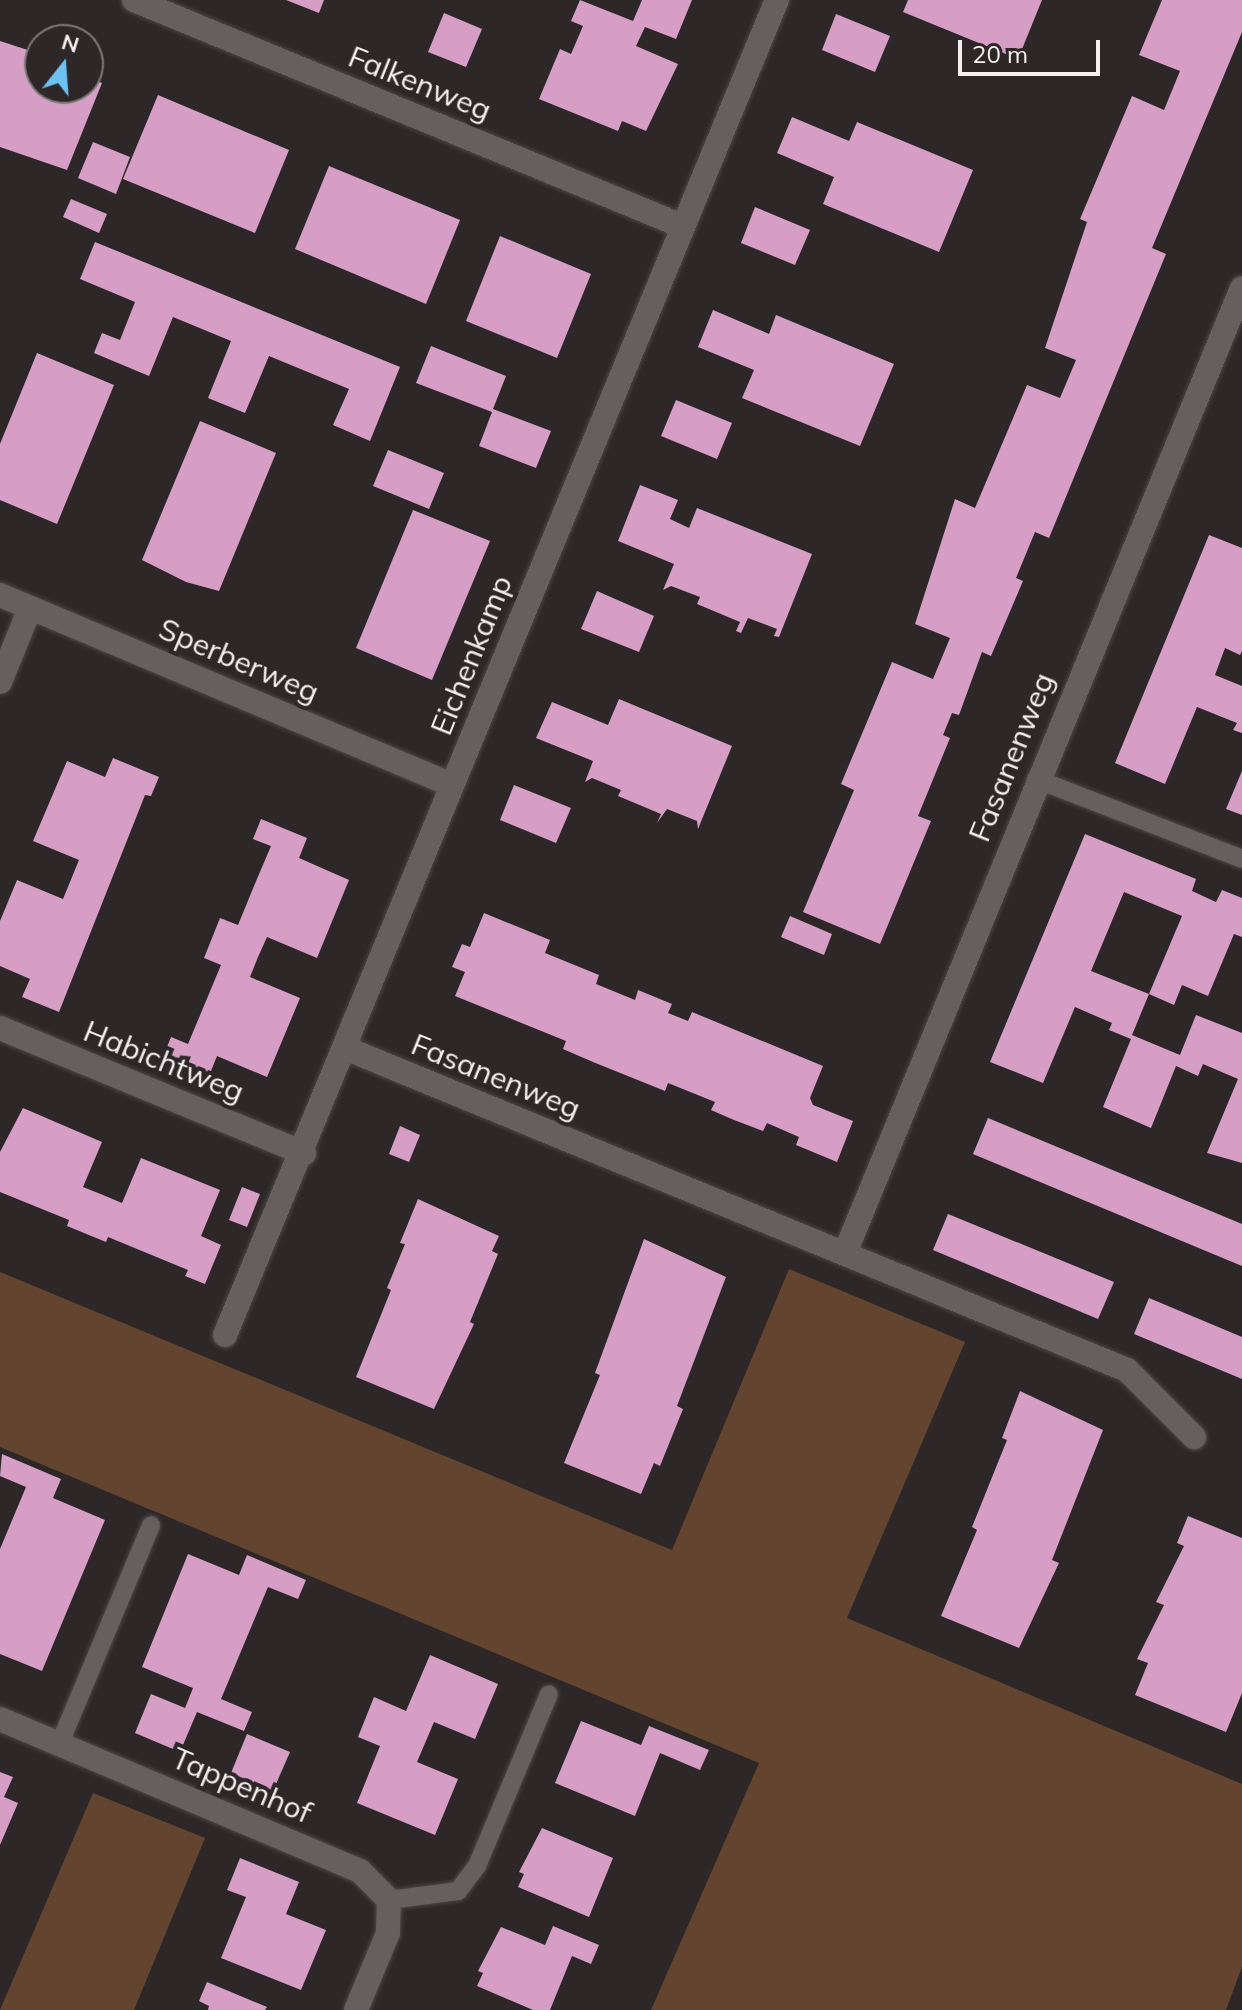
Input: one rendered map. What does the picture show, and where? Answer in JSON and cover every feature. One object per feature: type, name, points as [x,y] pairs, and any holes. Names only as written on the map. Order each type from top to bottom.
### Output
[{"type":"street","name":"Falkenweg","points":[[134,0],[682,226]]},
{"type":"street","name":"Eichenkamp","points":[[225,1335],[304,1153],[452,785],[777,0]]},
{"type":"street","name":"Fasanenweg","points":[[845,1253],[1036,779],[1242,288]]},
{"type":"street","name":"Sperberweg","points":[[0,595],[452,785]]},
{"type":"street","points":[[0,682],[30,608]]},
{"type":"street","name":"Habichtweg","points":[[0,1028],[304,1153]]},
{"type":"street","name":"Fasanenweg","points":[[345,1048],[1127,1370],[1194,1437]]},
{"type":"street","name":"Tappenhof","points":[[0,1719],[360,1871],[389,1900]]},
{"type":"street","points":[[356,2010],[388,1933],[389,1900]]},
{"type":"lane","points":[[1036,779],[1242,859]]},
{"type":"lane","points":[[60,1743],[151,1525]]},
{"type":"lane","points":[[389,1900],[458,1891],[477,1866],[549,1694]]},
{"type":"shaded area","points":[[789,1269],[965,1342],[847,1618],[1242,1784],[1242,1967],[1226,2010],[651,2010],[759,1763],[0,1447],[0,1272],[672,1550]]},
{"type":"shaded area","points":[[93,1793],[205,1838],[134,2010],[0,2010]]},
{"type":"building","points":[[286,0],[324,0],[319,13]]},
{"type":"building","points":[[580,0],[633,21],[642,0],[692,0],[676,39],[645,27],[636,46],[678,64],[646,131],[622,121],[618,131],[539,99],[560,49],[571,54],[583,26],[571,21]]},
{"type":"building","points":[[908,0],[1042,0],[1018,59],[903,12]]},
{"type":"building","points":[[1162,0],[1242,0],[1242,32],[1152,248],[1166,254],[1049,538],[1035,532],[1016,578],[1023,581],[991,656],[982,652],[959,715],[952,713],[943,735],[950,738],[918,816],[931,821],[880,944],[803,912],[854,790],[841,784],[892,662],[933,679],[950,638],[915,624],[955,499],[975,508],[1027,385],[1060,398],[1076,360],[1045,348],[1087,222],[1080,219],[1132,96],[1164,110],[1180,71],[1139,55]]},
{"type":"building","points":[[444,13],[482,29],[466,67],[428,52]]},
{"type":"building","points":[[836,14],[890,36],[875,72],[822,50]]},
{"type":"building","points":[[0,41],[24,49],[24,104],[94,104],[67,170],[0,147]]},
{"type":"building","points":[[158,95],[289,150],[255,233],[123,179]]},
{"type":"building","points":[[792,117],[849,141],[857,122],[973,170],[939,252],[823,204],[834,177],[777,153]]},
{"type":"building","points":[[93,142],[130,157],[116,194],[78,178]]},
{"type":"building","points":[[329,166],[460,220],[426,304],[295,249]]},
{"type":"building","points":[[71,199],[107,214],[99,233],[63,217]]},
{"type":"building","points":[[755,207],[810,230],[795,265],[741,243]]},
{"type":"building","points":[[500,236],[591,274],[557,358],[466,321]]},
{"type":"building","points":[[95,242],[400,367],[370,441],[333,425],[349,389],[269,356],[245,413],[208,398],[231,341],[173,317],[149,376],[94,353],[102,333],[120,340],[135,302],[80,279]]},
{"type":"building","points":[[713,310],[769,334],[776,315],[894,364],[860,446],[742,398],[754,370],[698,347]]},
{"type":"building","points":[[431,346],[506,376],[493,409],[551,431],[536,468],[479,446],[492,412],[416,383]]},
{"type":"building","points":[[37,353],[114,385],[57,524],[0,500],[0,444]]},
{"type":"building","points":[[676,400],[732,423],[717,459],[661,436]]},
{"type":"building","points":[[200,421],[276,453],[219,591],[186,582],[142,560]]},
{"type":"building","points":[[388,450],[444,473],[429,509],[373,486]]},
{"type":"building","points":[[640,485],[678,500],[670,519],[689,528],[697,508],[812,554],[779,637],[774,636],[777,629],[748,618],[741,633],[736,631],[740,622],[697,604],[700,597],[671,586],[663,590],[674,564],[618,541]]},
{"type":"building","points":[[413,510],[490,541],[432,680],[356,648]]},
{"type":"building","points":[[1209,535],[1242,548],[1242,651],[1240,655],[1225,648],[1215,675],[1242,686],[1242,733],[1233,730],[1237,723],[1197,707],[1165,784],[1115,763]]},
{"type":"building","points":[[597,591],[654,616],[639,652],[581,629]]},
{"type":"building","points":[[619,699],[732,746],[698,829],[697,821],[667,809],[657,823],[661,814],[618,796],[621,790],[592,778],[585,782],[593,761],[536,738],[552,702],[608,725]]},
{"type":"building","points":[[113,758],[159,777],[151,796],[145,795],[59,1012],[22,997],[30,979],[0,966],[0,921],[17,880],[63,899],[79,860],[33,841],[67,761],[105,777]]},
{"type":"building","points":[[1242,771],[1242,815],[1226,809]]},
{"type":"building","points":[[514,785],[571,808],[556,843],[500,820]]},
{"type":"building","points":[[261,819],[307,838],[299,858],[349,880],[317,958],[267,937],[258,957],[250,977],[300,998],[267,1077],[217,1056],[209,1076],[163,1057],[171,1037],[188,1044],[221,965],[204,958],[220,918],[238,925],[271,846],[253,839]]},
{"type":"building","points":[[1085,834],[1196,879],[1192,891],[1216,902],[1222,890],[1242,898],[1242,937],[1234,934],[1208,996],[1182,985],[1174,1005],[1149,994],[1132,1035],[1180,1055],[1196,1015],[1242,1033],[1242,1163],[1207,1153],[1238,1079],[1203,1064],[1198,1076],[1176,1066],[1151,1128],[1103,1107],[1131,1039],[1109,1030],[1112,1023],[1075,1007],[1043,1083],[990,1062]],"holes":[[[1124,892],[1182,916],[1149,994],[1091,971]]]},
{"type":"building","points":[[484,913],[550,940],[545,953],[599,975],[596,984],[635,1000],[638,990],[672,1004],[668,1013],[688,1021],[692,1012],[823,1066],[810,1098],[813,1105],[853,1121],[837,1162],[796,1145],[799,1137],[767,1123],[763,1131],[734,1120],[711,1110],[715,1102],[668,1083],[665,1091],[593,1062],[563,1049],[566,1041],[455,996],[465,972],[452,967],[462,944],[470,947]]},
{"type":"building","points":[[790,916],[832,934],[824,955],[781,937]]},
{"type":"building","points":[[23,1108],[102,1142],[83,1187],[122,1203],[141,1158],[220,1190],[201,1236],[221,1245],[205,1284],[185,1276],[188,1270],[108,1237],[106,1242],[67,1226],[69,1220],[0,1192],[0,1152]]},
{"type":"building","points":[[988,1118],[1242,1224],[1242,1266],[973,1154]]},
{"type":"building","points":[[400,1126],[420,1135],[409,1162],[389,1154]]},
{"type":"building","points":[[242,1187],[260,1194],[247,1227],[229,1220]]},
{"type":"building","points":[[418,1199],[499,1236],[492,1251],[498,1254],[470,1322],[474,1324],[434,1409],[356,1377],[391,1290],[387,1288],[405,1244],[400,1243]]},
{"type":"building","points":[[948,1214],[1114,1282],[1098,1319],[933,1250]]},
{"type":"building","points":[[644,1239],[726,1277],[677,1406],[683,1409],[660,1466],[654,1463],[641,1494],[564,1463],[600,1375],[595,1373]]},
{"type":"building","points":[[1149,1298],[1242,1337],[1242,1379],[1134,1334]]},
{"type":"building","points":[[1020,1391],[1103,1430],[1052,1560],[1059,1563],[1019,1648],[941,1616],[977,1530],[972,1527],[1007,1440],[1002,1438]]},
{"type":"building","points":[[2,1454],[61,1479],[53,1498],[105,1520],[42,1671],[0,1654],[0,1549],[26,1487],[0,1476]]},
{"type":"building","points":[[1188,1516],[1242,1538],[1242,1693],[1226,1732],[1135,1695],[1148,1663],[1137,1659],[1164,1605],[1156,1602],[1184,1546],[1177,1543]]},
{"type":"building","points":[[188,1554],[239,1575],[247,1555],[306,1580],[298,1599],[268,1587],[221,1699],[252,1712],[244,1731],[197,1712],[180,1752],[135,1733],[151,1694],[185,1708],[193,1688],[142,1667]]},
{"type":"building","points":[[430,1655],[498,1684],[475,1739],[434,1722],[417,1762],[458,1779],[435,1835],[357,1803],[380,1746],[358,1737],[374,1697],[406,1711]]},
{"type":"building","points":[[581,1721],[641,1745],[649,1726],[709,1750],[700,1770],[660,1753],[635,1816],[555,1783]]},
{"type":"building","points":[[247,1734],[290,1752],[273,1791],[231,1773]]},
{"type":"building","points":[[0,1772],[13,1777],[4,1797],[18,1803],[0,1845]]},
{"type":"building","points":[[542,1828],[613,1858],[589,1917],[518,1887],[524,1874],[519,1872]]},
{"type":"building","points":[[240,1858],[299,1882],[286,1914],[326,1930],[301,1990],[221,1958],[246,1897],[227,1890]]},
{"type":"building","points":[[553,1926],[599,1945],[591,1964],[572,1956],[550,2010],[533,2010],[477,1986],[483,1973],[478,1971],[501,1927],[545,1945]]},
{"type":"building","points":[[207,1982],[267,2007],[265,2010],[208,2010],[209,2006],[199,2001]]}]
